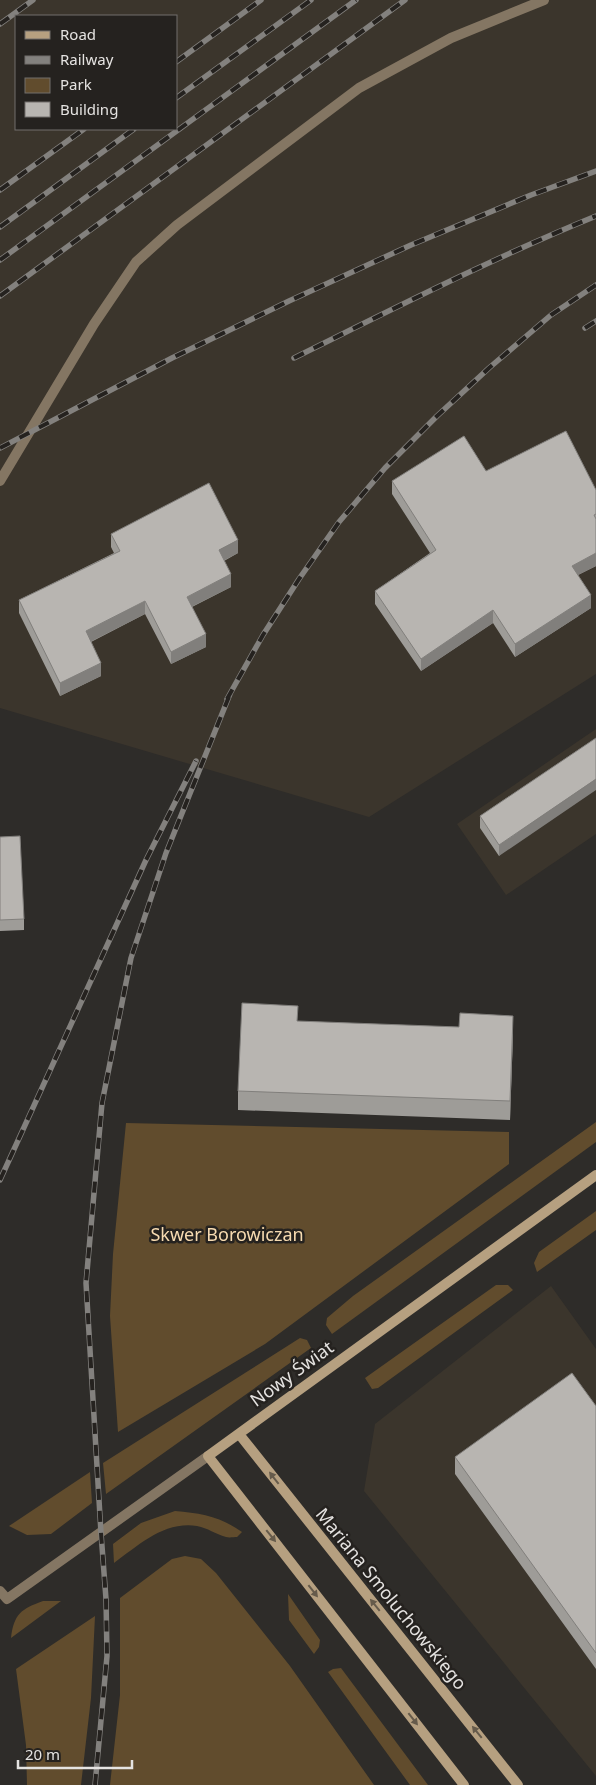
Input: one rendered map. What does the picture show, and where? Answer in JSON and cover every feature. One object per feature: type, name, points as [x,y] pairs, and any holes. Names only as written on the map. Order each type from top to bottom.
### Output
[{"type":"street","points":[[0,481],[94,324],[136,262],[177,225],[359,88],[451,38],[544,0]]},
{"type":"street","name":"Nowy Świat","points":[[4,1595],[208,1456],[596,1175]]},
{"type":"street","name":"Mariana Smoluchowskiego","points":[[239,1434],[518,1785]]},
{"type":"street","points":[[208,1456],[464,1785]]},
{"type":"shaded area","points":[[0,0],[596,0],[596,674],[369,817],[0,708]]},
{"type":"shaded area","points":[[596,729],[596,834],[506,895],[457,824]]},
{"type":"shaded area","points":[[551,1286],[596,1349],[596,1776],[364,1491],[375,1424]]},
{"type":"green space","points":[[596,1122],[596,1142],[332,1334],[326,1325],[327,1318],[353,1296]]},
{"type":"green space","name":"Skwer Borowiczan","points":[[126,1123],[509,1132],[509,1164],[265,1344],[118,1432],[110,1316],[113,1254]]},
{"type":"green space","points":[[596,1211],[596,1230],[537,1272],[534,1263],[539,1252]]},
{"type":"green space","points":[[496,1285],[508,1285],[513,1290],[378,1388],[372,1389],[365,1378]]},
{"type":"green space","points":[[300,1338],[307,1340],[311,1348],[106,1494],[103,1463]]},
{"type":"green space","points":[[90,1472],[92,1503],[51,1534],[27,1535],[9,1526]]},
{"type":"green space","points":[[175,1511],[210,1517],[242,1532],[237,1537],[229,1537],[197,1526],[185,1525],[174,1527],[152,1536],[114,1563],[113,1544],[141,1523]]},
{"type":"green space","points":[[185,1556],[201,1559],[216,1573],[290,1666],[374,1785],[110,1785],[120,1695],[120,1598],[172,1559]]},
{"type":"green space","points":[[288,1594],[320,1640],[319,1647],[314,1654],[289,1620]]},
{"type":"green space","points":[[43,1601],[61,1601],[11,1638],[14,1623],[20,1614],[29,1607]]},
{"type":"green space","points":[[95,1616],[91,1698],[81,1785],[27,1785],[26,1745],[16,1669]]},
{"type":"green space","points":[[341,1668],[428,1785],[410,1785],[328,1672]]},
{"type":"building","points":[[566,431],[596,490],[596,514],[594,515],[596,519],[596,553],[572,566],[591,595],[515,644],[493,610],[421,659],[375,591],[436,550],[392,481],[464,436],[486,471]]},
{"type":"building","points":[[209,483],[238,540],[219,550],[231,574],[187,597],[206,634],[171,652],[145,601],[86,631],[101,663],[60,683],[19,600],[120,551],[111,534]]},
{"type":"building","points":[[596,738],[596,779],[499,845],[480,816]]},
{"type":"building","points":[[20,836],[24,919],[0,920],[0,837]]},
{"type":"building","points":[[242,1003],[298,1006],[297,1021],[459,1027],[460,1013],[513,1016],[510,1101],[238,1091]]},
{"type":"building","points":[[572,1373],[596,1406],[596,1653],[455,1457]]},
{"type":"railway","points":[[0,24],[33,0]]},
{"type":"railway","points":[[178,61],[261,0]]},
{"type":"railway","points":[[178,97],[311,0]]},
{"type":"railway","points":[[0,260],[356,0]]},
{"type":"railway","points":[[0,296],[405,0]]},
{"type":"railway","points":[[0,190],[83,130]]},
{"type":"railway","points":[[0,227],[133,130]]},
{"type":"railway","points":[[0,448],[172,358],[289,301],[411,245],[531,195],[596,171]]},
{"type":"railway","points":[[294,358],[481,266],[596,216]]},
{"type":"railway","points":[[227,699],[263,635],[299,579],[339,522],[385,468],[489,368],[551,315],[596,285]]},
{"type":"railway","points":[[585,328],[596,321]]},
{"type":"railway","points":[[95,1785],[107,1656],[106,1599],[86,1283],[102,1103],[131,958],[166,853],[230,694]]},
{"type":"railway","points":[[0,1180],[146,860],[196,761]]}]
